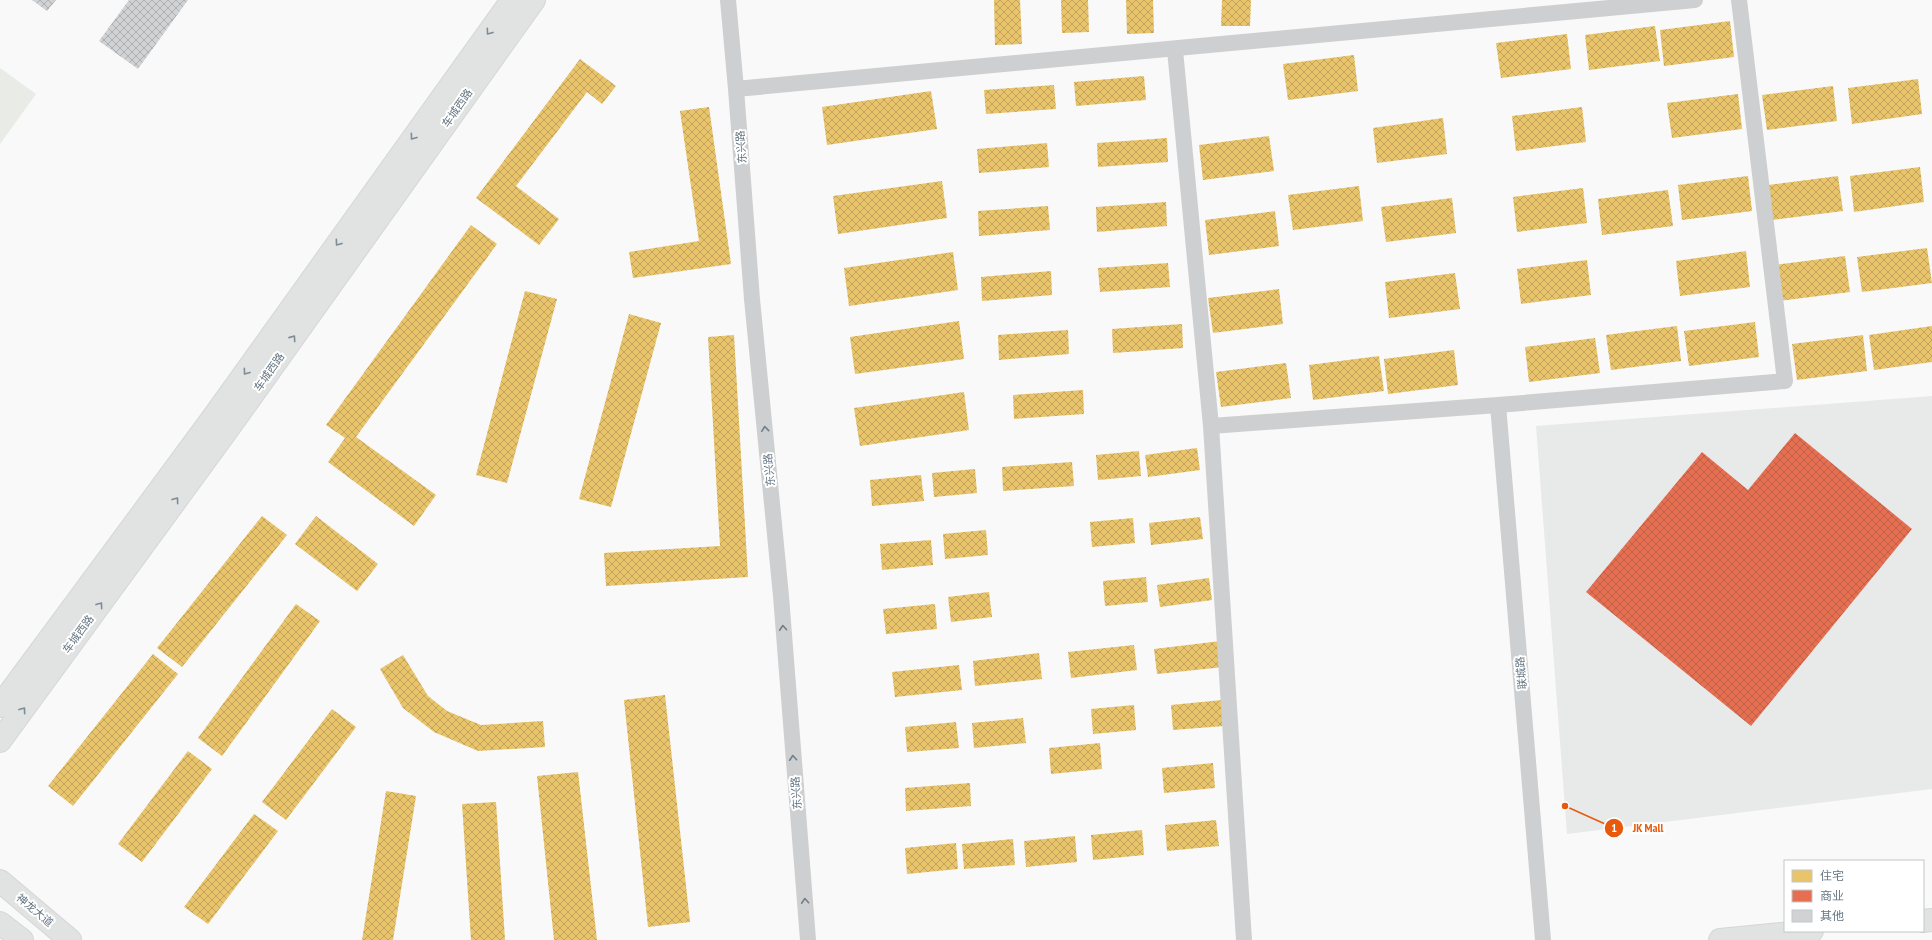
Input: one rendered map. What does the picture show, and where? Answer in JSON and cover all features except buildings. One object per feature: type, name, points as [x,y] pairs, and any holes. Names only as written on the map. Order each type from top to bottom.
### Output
[{"type":"main road","name":"车城西路","points":[[0,706],[212,419],[512,0]]},
{"type":"main road","name":"车城西路","points":[[0,741],[228,430],[534,0]]},
{"type":"main road","name":"神龙大道","points":[[0,881],[70,940]]},
{"type":"main road","points":[[0,923],[22,940]]},
{"type":"main road","points":[[1720,940],[1802,932]]},
{"type":"street","name":"东兴路","points":[[728,0],[752,299],[782,604],[808,940]]},
{"type":"street","points":[[736,89],[1175,50],[1695,0]]},
{"type":"street","points":[[1211,426],[1498,405],[1785,381],[1739,0]]},
{"type":"street","points":[[1175,50],[1211,426],[1244,940]]},
{"type":"street","name":"联城路","points":[[1498,405],[1544,940]]},
{"type":"shaded area","points":[[0,68],[36,94],[0,144]]},
{"type":"shaded area","points":[[1932,396],[1932,789],[1567,834],[1536,426]]},
{"type":"place","name":"JK Mall","points":[[1565,806]]}]
